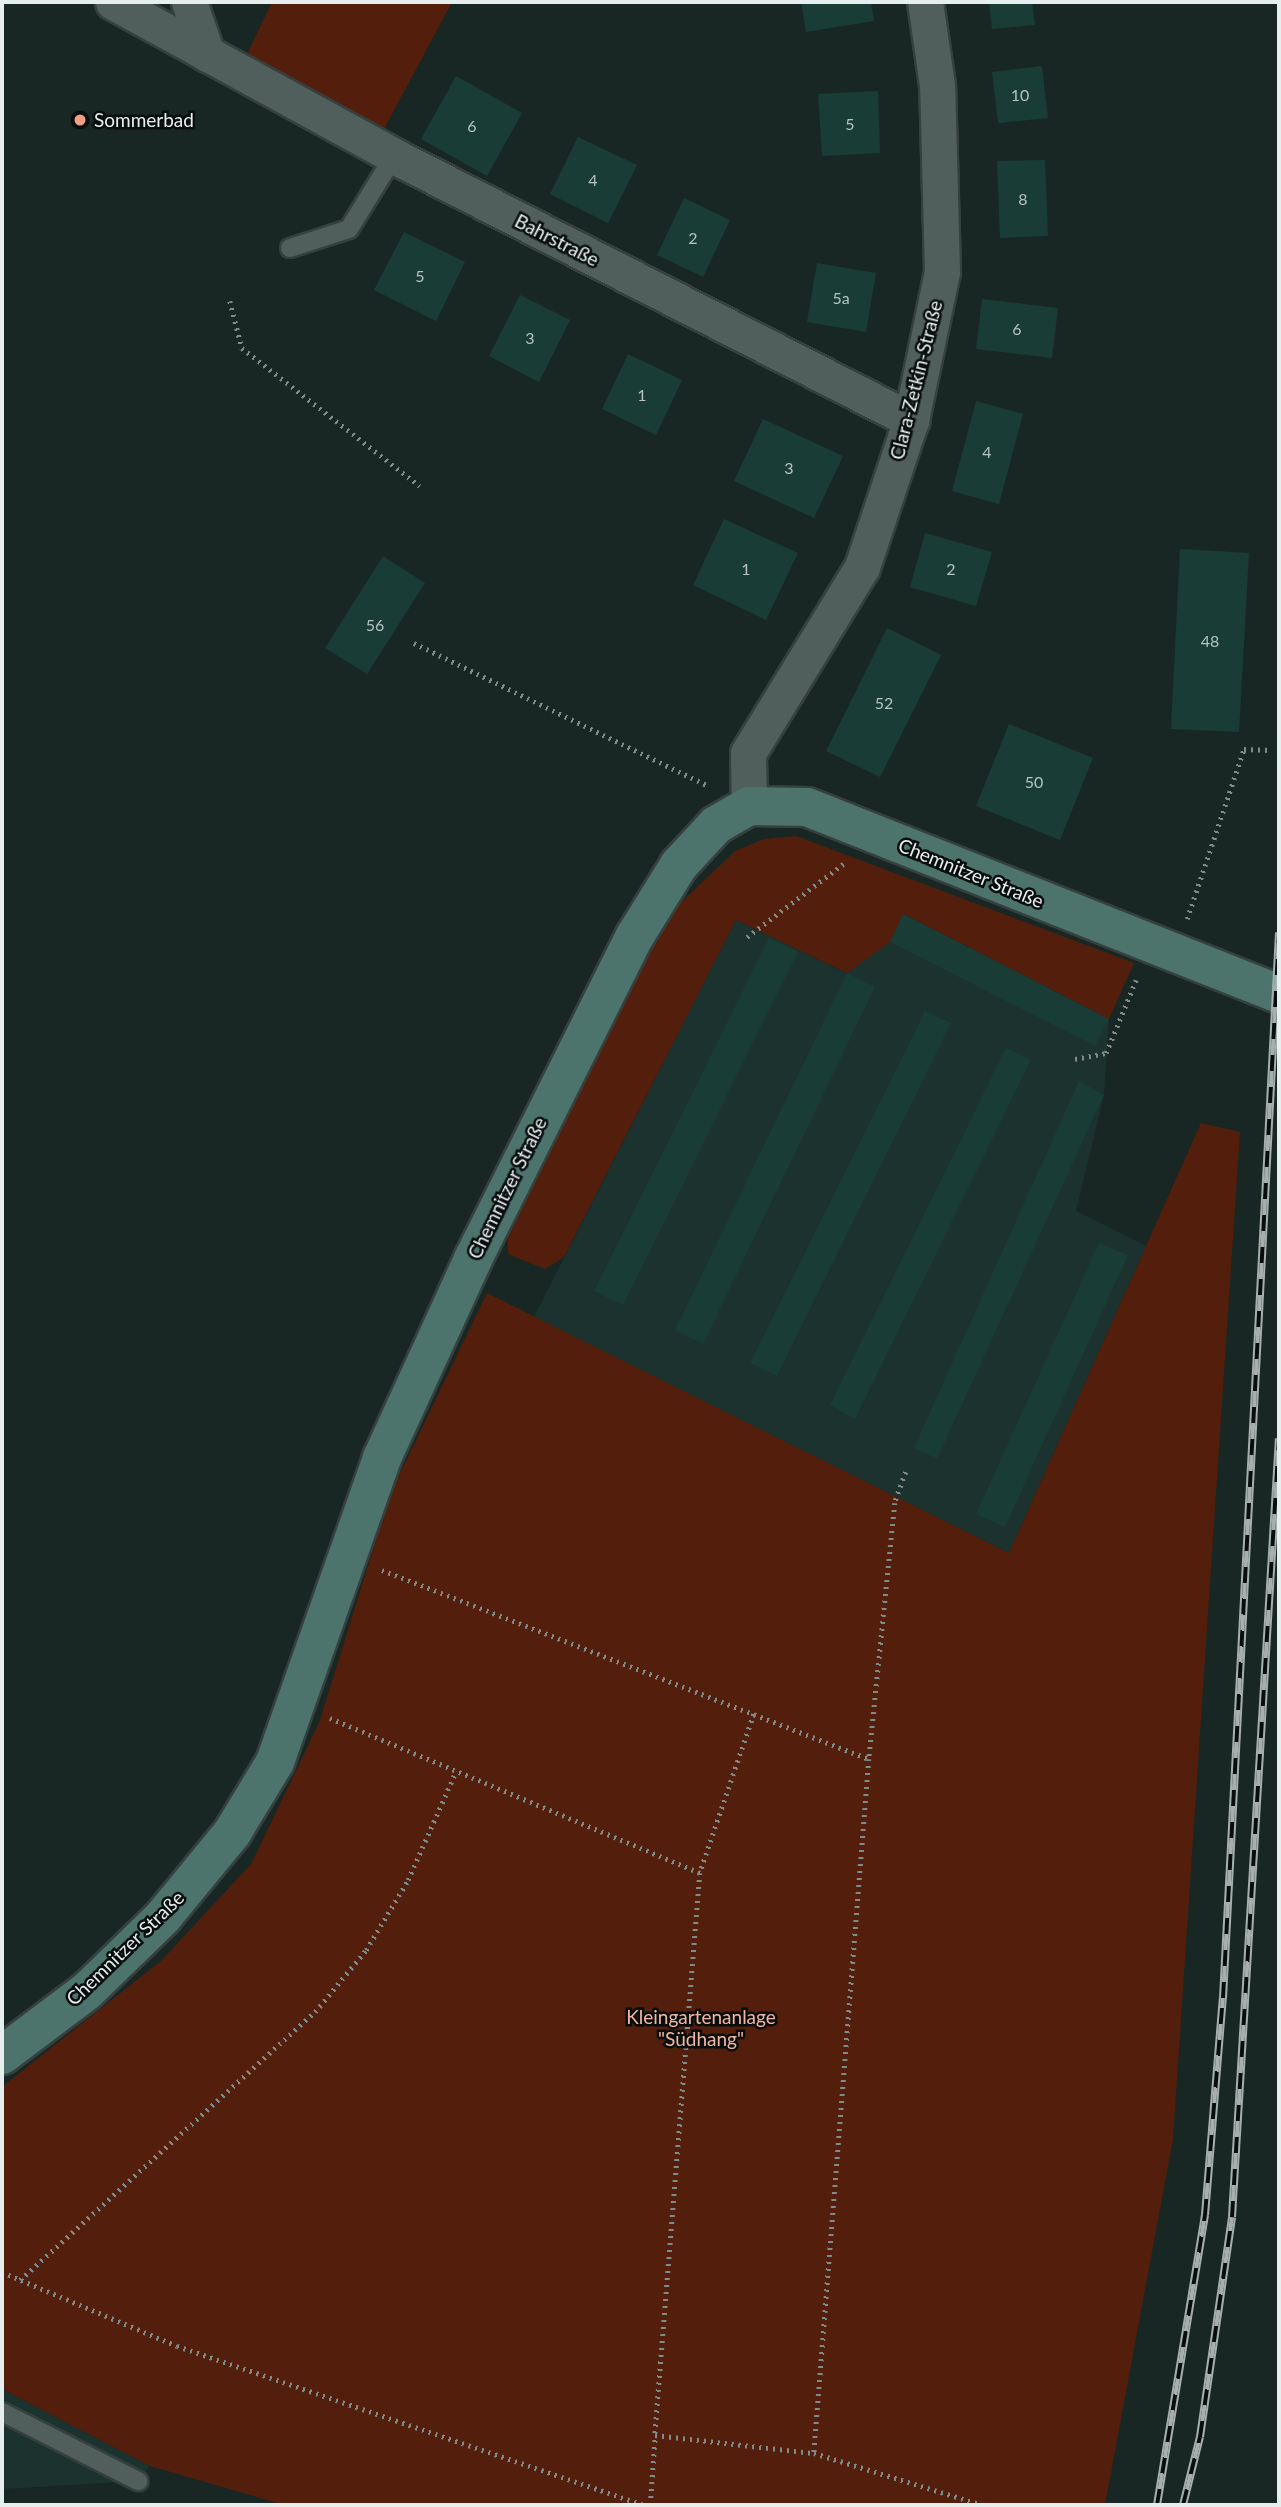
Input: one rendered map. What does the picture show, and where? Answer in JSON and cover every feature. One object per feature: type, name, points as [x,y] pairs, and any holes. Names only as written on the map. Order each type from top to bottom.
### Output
[{"type":"street","name":"Bahrstraße","points":[[113,2],[394,156],[911,420]]},
{"type":"street","points":[[189,2],[206,54]]},
{"type":"street","name":"Clara-Zetkin-Straße","points":[[749,806],[748,753],[862,566],[911,420],[942,271],[937,85],[925,2]]},
{"type":"street","name":"Chemnitzer Straße","points":[[2,2055],[87,1991],[163,1917],[232,1833],[275,1762],[298,1703],[344,1557],[382,1458],[467,1272],[635,936],[679,865],[716,825],[749,806],[807,807],[1279,994]]},
{"type":"lane","points":[[290,248],[349,229],[394,156]]},
{"type":"lane","points":[[2,2412],[138,2481]]},
{"type":"path","points":[[230,301],[242,348],[420,486]]},
{"type":"path","points":[[414,643],[749,806]]},
{"type":"path","points":[[1075,1059],[1106,1053],[1163,950],[1244,749],[1270,750]]},
{"type":"path","points":[[747,937],[852,856],[864,830]]},
{"type":"path","points":[[814,2453],[869,1759],[895,1503],[906,1472]]},
{"type":"path","points":[[344,1557],[869,1759]]},
{"type":"path","points":[[298,1703],[700,1873]]},
{"type":"path","points":[[650,2505],[700,1873],[754,1714]]},
{"type":"path","points":[[20,2280],[315,2012],[366,1950],[408,1880],[456,1772]]},
{"type":"path","points":[[2,2272],[177,2346],[436,2438],[643,2505]]},
{"type":"path","points":[[655,2435],[814,2453],[983,2505]]},
{"type":"shaded area","points":[[903,914],[1109,1019],[1104,1095],[1076,1211],[1146,1246],[1009,1553],[534,1317],[736,920],[846,973]]},
{"type":"shaded area","points":[[2,2389],[150,2466],[138,2481],[2,2489]]},
{"type":"green space","points":[[272,2],[452,2],[375,146],[239,71]]},
{"type":"green space","points":[[796,836],[1134,963],[1109,1019],[904,914],[890,942],[847,973],[736,920],[564,1257],[545,1269],[508,1254],[508,1238],[596,1051],[671,912],[735,851],[764,839]]},
{"type":"green space","name":"Kleingartenanlage \"Südhang\"","points":[[1201,1123],[1240,1132],[1173,2139],[1105,2505],[284,2505],[150,2466],[2,2389],[2,2087],[162,1960],[251,1864],[319,1723],[391,1492],[487,1293],[1009,1553]]},
{"type":"building","points":[[801,2],[871,2],[874,21],[806,32]]},
{"type":"building","points":[[989,2],[1032,2],[1035,25],[992,29]]},
{"type":"building","points":[[1042,66],[1048,118],[998,123],[992,72]]},
{"type":"building","points":[[456,76],[522,113],[487,176],[421,139]]},
{"type":"building","points":[[878,91],[880,153],[822,156],[818,94]]},
{"type":"building","points":[[578,137],[637,165],[608,223],[550,194]]},
{"type":"building","points":[[1045,160],[1048,236],[1000,238],[997,161]]},
{"type":"building","points":[[684,198],[730,220],[703,277],[657,255]]},
{"type":"building","points":[[404,232],[465,262],[436,321],[374,290]]},
{"type":"building","points":[[817,263],[876,273],[866,332],[807,322]]},
{"type":"building","points":[[520,295],[570,320],[539,382],[489,356]]},
{"type":"building","points":[[982,299],[1058,308],[1052,358],[976,349]]},
{"type":"building","points":[[628,354],[682,380],[656,435],[602,409]]},
{"type":"building","points":[[976,401],[1023,414],[999,504],[952,491]]},
{"type":"building","points":[[763,419],[843,456],[814,518],[734,481]]},
{"type":"building","points":[[724,519],[798,553],[766,620],[693,585]]},
{"type":"building","points":[[925,533],[992,552],[976,606],[910,587]]},
{"type":"building","points":[[1180,549],[1249,553],[1239,732],[1171,729]]},
{"type":"building","points":[[383,556],[425,583],[367,674],[325,648]]},
{"type":"building","points":[[887,628],[941,655],[880,777],[826,751]]},
{"type":"building","points":[[1009,724],[1093,758],[1060,840],[976,806]]},
{"type":"building","points":[[903,914],[1109,1019],[1095,1046],[890,942]]},
{"type":"building","points":[[769,938],[798,952],[623,1305],[594,1291]]},
{"type":"building","points":[[847,973],[875,987],[703,1344],[675,1330]]},
{"type":"building","points":[[925,1011],[951,1023],[777,1376],[750,1363]]},
{"type":"building","points":[[1006,1048],[1031,1060],[855,1419],[830,1405]]},
{"type":"building","points":[[1079,1081],[1104,1095],[937,1459],[914,1448]]},
{"type":"building","points":[[1099,1243],[1128,1255],[1005,1527],[976,1514]]},
{"type":"railway","points":[[1157,2505],[1205,2215],[1223,1998],[1279,932]]},
{"type":"railway","points":[[1183,2505],[1200,2437],[1232,2217],[1279,1438]]},
{"type":"place","name":"Sommerbad","points":[[80,120]]}]
